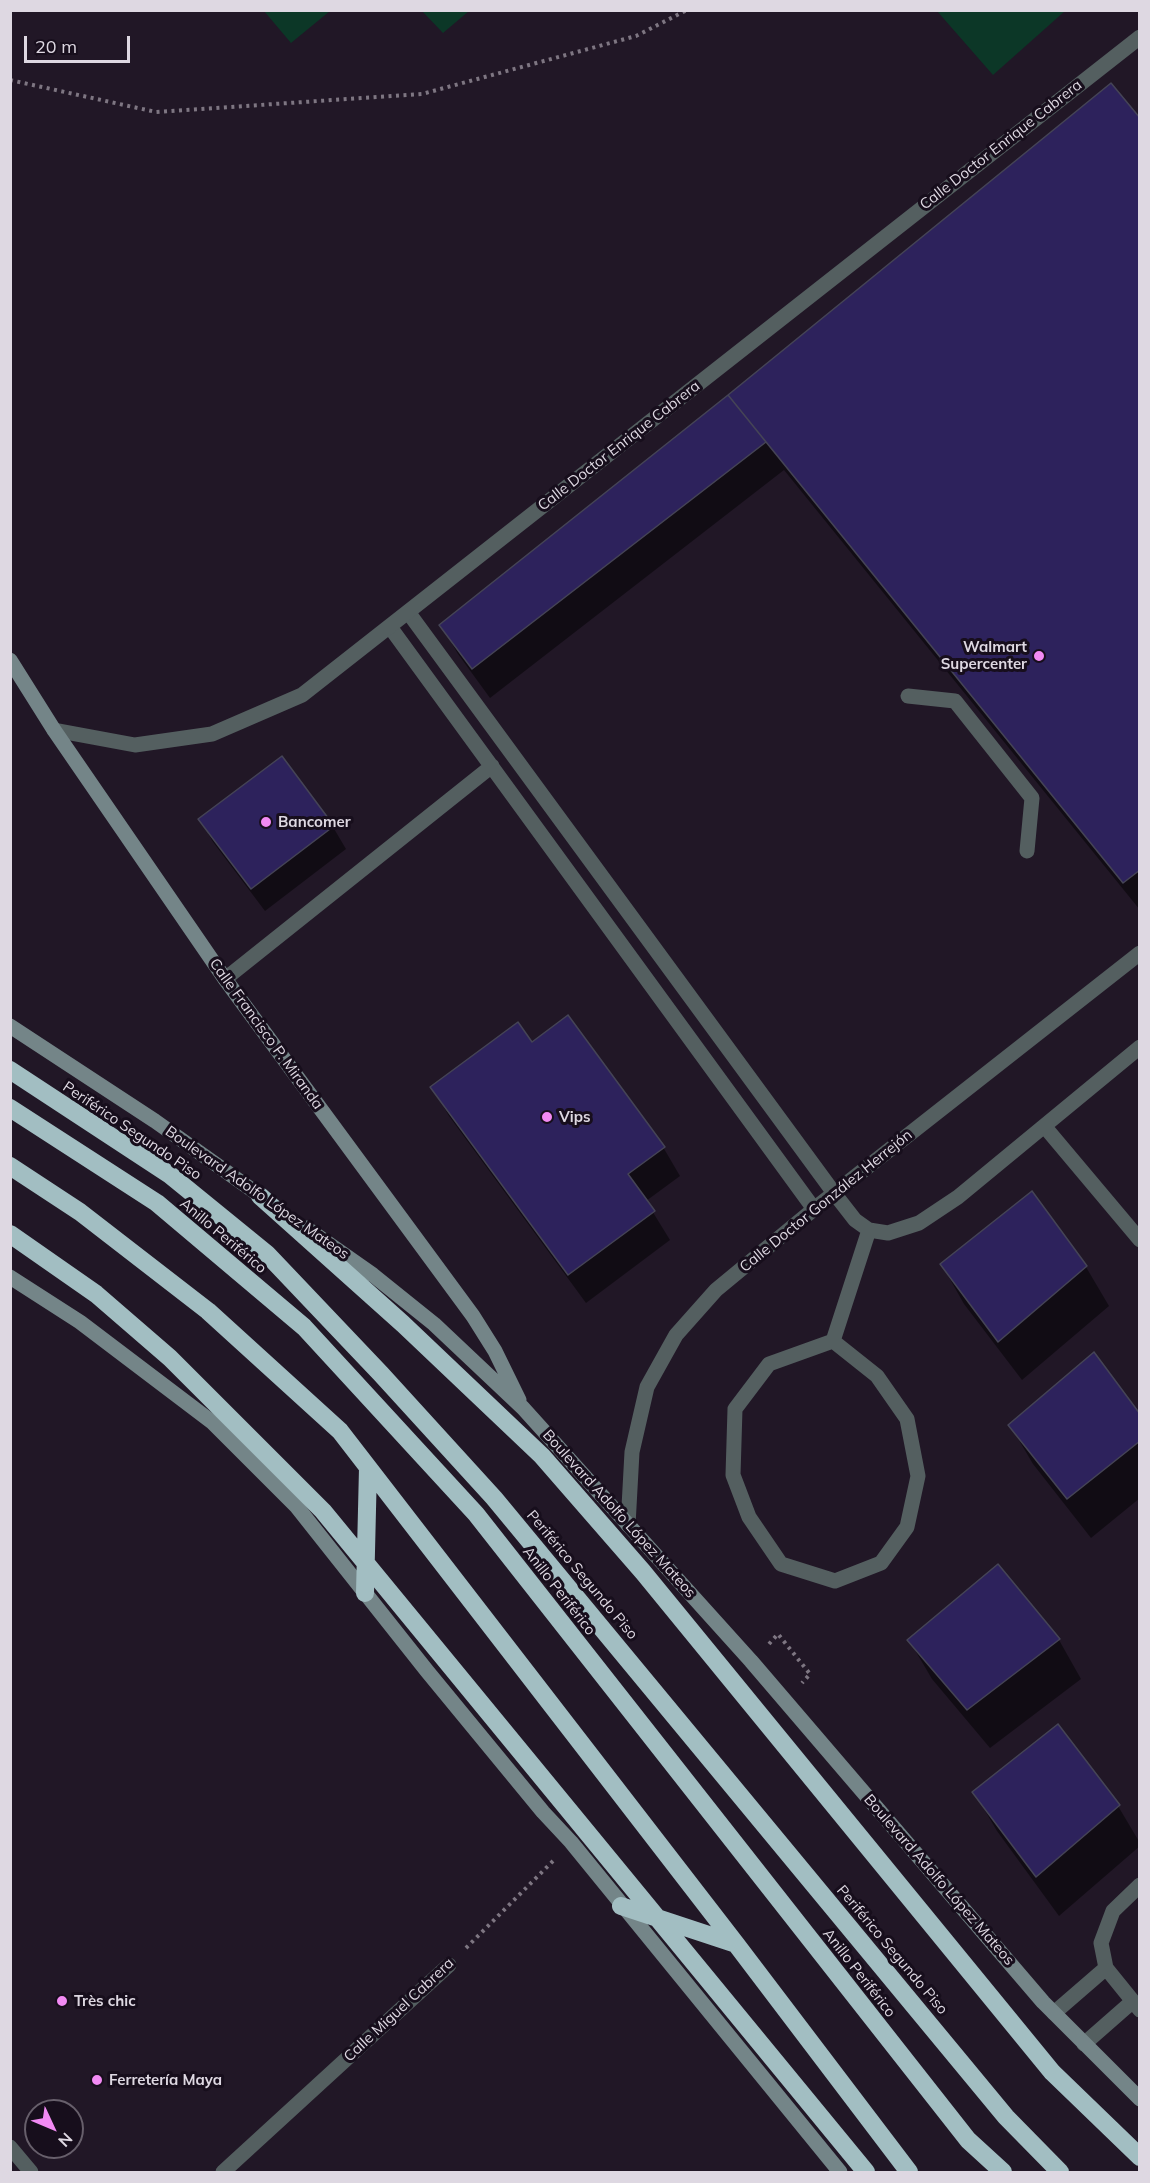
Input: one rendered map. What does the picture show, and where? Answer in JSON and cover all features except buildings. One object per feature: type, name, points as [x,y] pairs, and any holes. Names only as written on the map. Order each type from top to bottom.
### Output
[{"type":"highway","name":"Periférico Segundo Piso","points":[[10,1070],[170,1175],[267,1254],[494,1498],[1006,2117],[1060,2172]]},
{"type":"highway","name":"Anillo Periférico","points":[[10,1108],[157,1203],[304,1327],[476,1514],[968,2140],[1003,2172]]},
{"type":"highway","points":[[10,1166],[80,1212],[208,1311],[340,1431],[909,2172]]},
{"type":"highway","points":[[261,1196],[403,1324],[542,1456],[643,1572],[1052,2072],[1140,2157]]},
{"type":"highway","points":[[10,1234],[96,1294],[170,1358],[323,1511],[866,2172]]},
{"type":"highway","points":[[365,1593],[368,1467]]},
{"type":"highway","points":[[621,1906],[736,1944]]},
{"type":"main road","name":"Calle Francisco P. Miranda","points":[[10,660],[54,730],[225,978],[473,1316],[495,1351],[523,1408]]},
{"type":"main road","name":"Boulevard Adolfo López Mateos","points":[[10,1026],[155,1121],[373,1275],[434,1324],[523,1408],[751,1661],[1054,2013],[1140,2099]]},
{"type":"main road","points":[[10,1277],[80,1322],[212,1422],[297,1507],[536,1803],[571,1842],[840,2172]]},
{"type":"street","name":"Calle Doctor Enrique Cabrera","points":[[54,730],[135,745],[212,734],[302,695],[1140,37]]},
{"type":"street","points":[[408,612],[834,1193],[855,1220],[869,1230],[888,1233],[919,1223],[958,1197],[1140,1047]]},
{"type":"street","points":[[390,627],[814,1209]]},
{"type":"street","points":[[908,696],[955,700],[1032,798],[1027,852]]},
{"type":"street","points":[[225,978],[492,766]]},
{"type":"street","name":"Calle Doctor González Herrejón","points":[[628,1524],[632,1452],[647,1387],[676,1335],[716,1290],[834,1193],[1140,953]]},
{"type":"street","points":[[1045,1126],[1140,1240]]},
{"type":"street","points":[[833,1341],[869,1230]]},
{"type":"street","points":[[833,1341],[877,1376],[907,1419],[918,1476],[908,1527],[881,1563],[835,1581],[782,1564],[749,1517],[734,1475],[735,1409],[769,1364],[833,1341]]},
{"type":"street","points":[[1084,2044],[1136,2005],[1106,1968],[1101,1943],[1113,1911],[1140,1885]]},
{"type":"street","name":"Calle Miguel Cabrera","points":[[223,2172],[449,1965]]},
{"type":"street","points":[[1054,2013],[1106,1968]]},
{"type":"street","points":[[10,2147],[32,2172]]},
{"type":"path","points":[[10,81],[156,112],[422,94],[636,36],[687,10]]},
{"type":"path","points":[[778,1635],[810,1674]]},
{"type":"path","name":"Calle Miguel Cabrera","points":[[449,1965],[571,1842]]},
{"type":"green space","points":[[264,11],[330,11],[291,43]]},
{"type":"green space","points":[[422,11],[469,11],[443,33]]},
{"type":"green space","points":[[937,11],[1065,11],[993,75]]},
{"type":"place","name":"Walmart Supercenter","points":[[1039,656]]},
{"type":"place","name":"Bancomer","points":[[266,822]]},
{"type":"place","name":"Vips","points":[[547,1117]]},
{"type":"place","name":"Très chic","points":[[62,2001]]},
{"type":"place","name":"Ferretería Maya","points":[[97,2080]]}]
